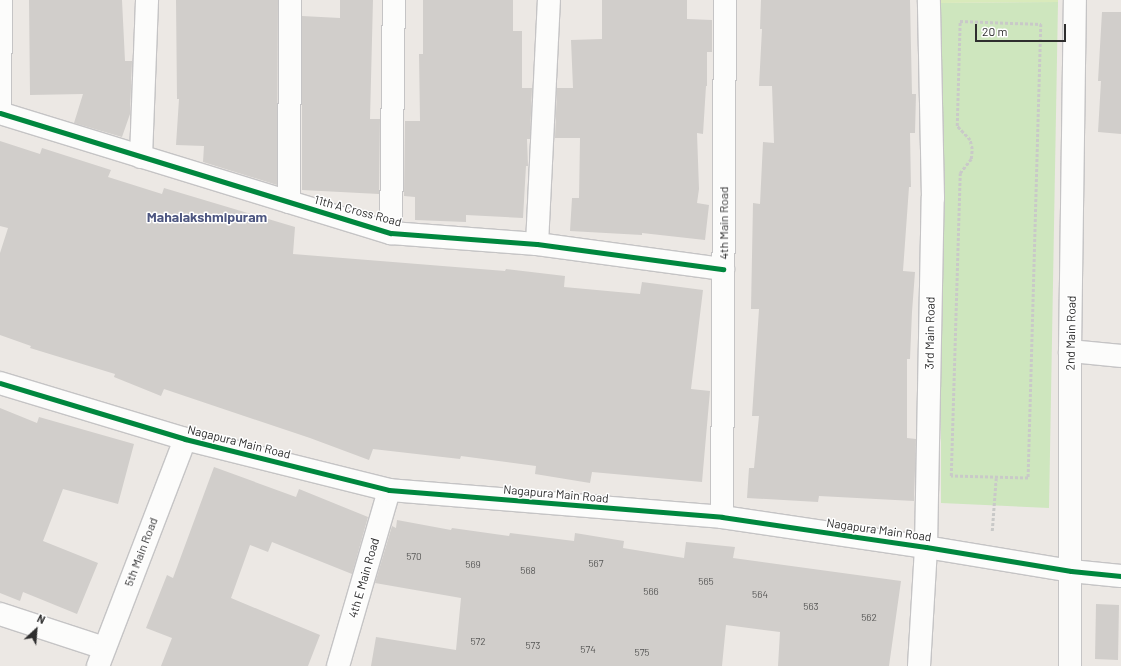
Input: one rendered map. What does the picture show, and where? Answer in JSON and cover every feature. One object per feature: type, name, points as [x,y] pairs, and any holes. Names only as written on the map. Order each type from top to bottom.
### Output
[{"type":"street","points":[[0,113],[1,0]]},
{"type":"street","points":[[141,157],[147,0]]},
{"type":"street","points":[[289,202],[290,0]]},
{"type":"street","points":[[391,233],[394,0]]},
{"type":"street","points":[[537,244],[549,0]]},
{"type":"street","name":"4th Main Road","points":[[722,517],[726,0]]},
{"type":"street","name":"3rd Main Road","points":[[919,666],[926,547],[932,198],[929,0]]},
{"type":"street","name":"2nd Main Road","points":[[1070,666],[1070,351],[1075,0]]},
{"type":"street","name":"11th A Cross Road","points":[[0,113],[391,233],[537,244],[723,269]]},
{"type":"street","points":[[1070,351],[1121,356]]},
{"type":"street","name":"Nagapura Main Road","points":[[0,383],[185,438],[389,490],[722,517],[926,547],[1071,571],[1121,576]]},
{"type":"street","name":"5th Main Road","points":[[101,657],[185,438]]},
{"type":"street","name":"4th E Main Road","points":[[338,666],[389,490]]},
{"type":"street","points":[[0,614],[101,657]]},
{"type":"path","points":[[960,21],[1041,24],[1028,478],[996,478],[951,476],[960,173],[971,159],[972,149],[970,140],[957,126],[960,21]]},
{"type":"path","points":[[990,558],[996,478]]},
{"type":"green space","points":[[941,0],[1058,0],[1058,2],[941,3]]},
{"type":"green space","points":[[1058,2],[1049,508],[941,503],[941,3]]},
{"type":"building","points":[[29,0],[122,0],[125,61],[132,61],[130,114],[122,137],[74,123],[83,94],[30,95]]},
{"type":"building","points":[[176,0],[278,0],[277,185],[203,162],[204,146],[176,145],[179,99],[177,99]]},
{"type":"building","points":[[340,0],[373,0],[370,119],[380,119],[379,194],[302,190],[302,16],[340,18]]},
{"type":"building","points":[[423,0],[513,0],[513,31],[522,31],[522,88],[532,88],[530,139],[527,139],[528,166],[526,166],[523,218],[466,215],[466,222],[415,220],[415,197],[404,196],[405,121],[420,121],[419,54],[423,54]]},
{"type":"building","points":[[602,0],[687,0],[687,19],[712,20],[712,52],[707,52],[707,86],[703,134],[697,133],[699,189],[697,203],[709,205],[705,240],[642,233],[642,235],[570,231],[572,198],[579,198],[580,138],[555,138],[557,88],[573,88],[571,40],[602,39]]},
{"type":"building","points":[[761,0],[910,0],[912,94],[916,94],[915,133],[910,133],[911,187],[909,187],[903,271],[915,272],[910,359],[907,359],[907,438],[916,439],[914,501],[819,496],[818,502],[747,498],[749,468],[754,468],[759,416],[752,416],[759,309],[751,309],[753,203],[760,204],[763,142],[774,143],[772,86],[759,86],[762,29],[760,29]]},
{"type":"building","points":[[1102,12],[1121,12],[1121,134],[1098,132],[1101,81],[1098,81]]},
{"type":"building","points":[[0,141],[40,154],[42,148],[111,170],[108,177],[162,194],[164,188],[295,227],[293,254],[505,271],[506,269],[565,276],[564,287],[640,294],[642,282],[703,290],[691,389],[710,391],[702,482],[592,472],[590,483],[535,474],[536,466],[461,456],[460,459],[373,449],[369,460],[310,438],[164,389],[161,396],[114,377],[115,374],[30,348],[31,346],[0,335],[0,253],[8,228],[0,226]]},
{"type":"building","points":[[0,408],[37,423],[39,417],[134,444],[118,504],[63,489],[43,541],[98,563],[77,614],[23,592],[20,601],[0,593]]},
{"type":"building","points":[[214,467],[296,497],[299,489],[368,517],[352,574],[272,542],[268,552],[250,545],[231,598],[320,635],[308,666],[161,666],[172,638],[146,628],[167,575],[173,578]]},
{"type":"building","points":[[397,520],[451,530],[452,528],[509,536],[510,533],[574,541],[575,533],[624,541],[623,548],[684,558],[686,542],[735,547],[733,558],[901,581],[889,666],[778,666],[780,632],[726,625],[722,666],[371,666],[376,637],[456,650],[461,598],[375,583],[392,526],[396,528]]},
{"type":"building","points":[[1096,604],[1119,605],[1118,660],[1095,659]]},
{"type":"cycle path","points":[[0,113],[391,233],[537,244],[723,269]]},
{"type":"cycle path","points":[[0,383],[185,439],[389,490],[722,517],[926,547],[1071,571],[1121,576]]},
{"type":"district","name":"Mahalakshmipuram","points":[[207,217]]}]
